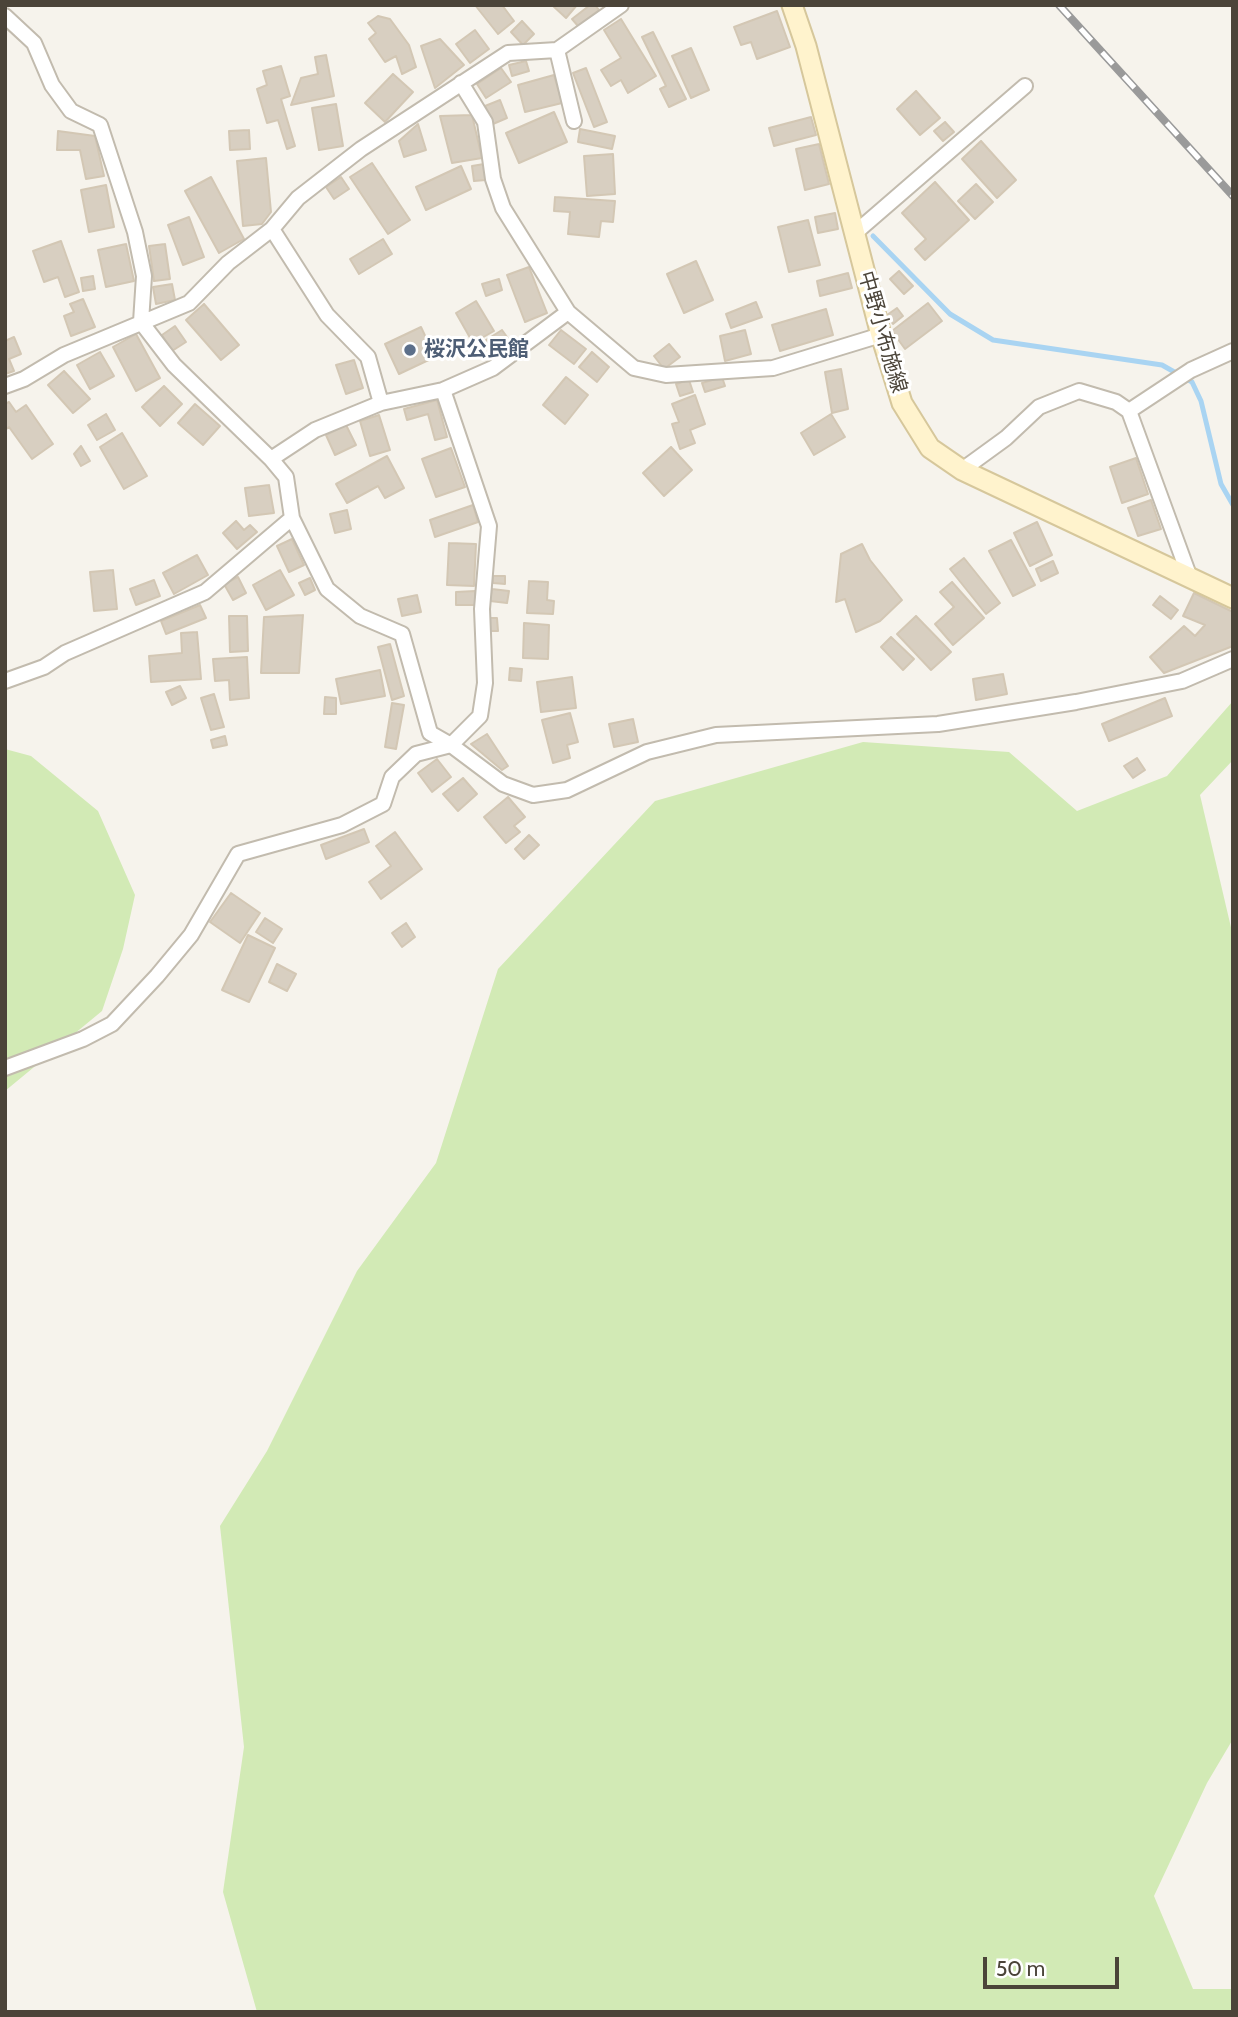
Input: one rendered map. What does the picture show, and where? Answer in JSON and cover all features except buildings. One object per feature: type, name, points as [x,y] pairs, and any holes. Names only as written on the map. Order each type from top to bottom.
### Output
[{"type":"main road","name":"中野小布施線","points":[[792,5],[806,46],[881,335],[902,403],[930,448],[962,470],[1233,598]]},
{"type":"street","points":[[5,386],[24,379],[64,355],[189,303],[228,263],[272,229],[298,198],[361,149],[508,53],[557,50],[621,5]]},
{"type":"street","points":[[5,16],[34,43],[52,85],[71,111],[100,125],[135,232],[144,276],[141,322],[173,365],[271,459],[286,477],[292,518],[327,589],[360,616],[402,634],[430,733],[451,745],[503,784],[533,795],[567,790],[648,752],[716,735],[938,724],[1076,702],[1182,681],[1233,659]]},
{"type":"street","points":[[557,50],[574,121]]},
{"type":"street","points":[[461,83],[485,122],[493,179],[503,208],[568,312],[634,368],[666,376],[773,368],[881,335]]},
{"type":"street","points":[[855,233],[1025,86]]},
{"type":"street","points":[[272,229],[327,315],[368,357],[381,403]]},
{"type":"street","points":[[271,459],[315,430],[381,403],[443,390],[493,368],[568,312]]},
{"type":"street","points":[[1129,411],[1191,370],[1233,351]]},
{"type":"street","points":[[5,1068],[62,1047],[112,1024],[157,976],[191,934],[237,854],[342,825],[383,804],[392,777],[416,754],[451,745],[480,716],[485,684],[482,609],[489,526],[443,390]]},
{"type":"street","points":[[962,470],[1006,438],[1039,407],[1079,391],[1116,402],[1129,411],[1190,578]]},
{"type":"street","points":[[5,681],[44,667],[65,653],[205,592],[292,518]]},
{"type":"green space","points":[[1233,701],[1233,760],[1200,795],[1233,936],[1233,1739],[1207,1783],[1154,1896],[1193,1989],[1233,1989],[1233,2012],[257,2012],[223,1892],[244,1747],[220,1526],[267,1451],[357,1271],[436,1163],[498,969],[655,801],[863,742],[1009,752],[1077,811],[1167,776]]},
{"type":"green space","points":[[5,749],[31,756],[98,811],[135,895],[123,949],[102,1011],[5,1091]]},
{"type":"waterway","points":[[873,236],[950,314],[993,340],[1162,365],[1192,382],[1201,401],[1221,484],[1233,505]]},
{"type":"railway","points":[[1059,5],[1233,196]]},
{"type":"place","name":"桜沢公民館","points":[[410,350]]}]
